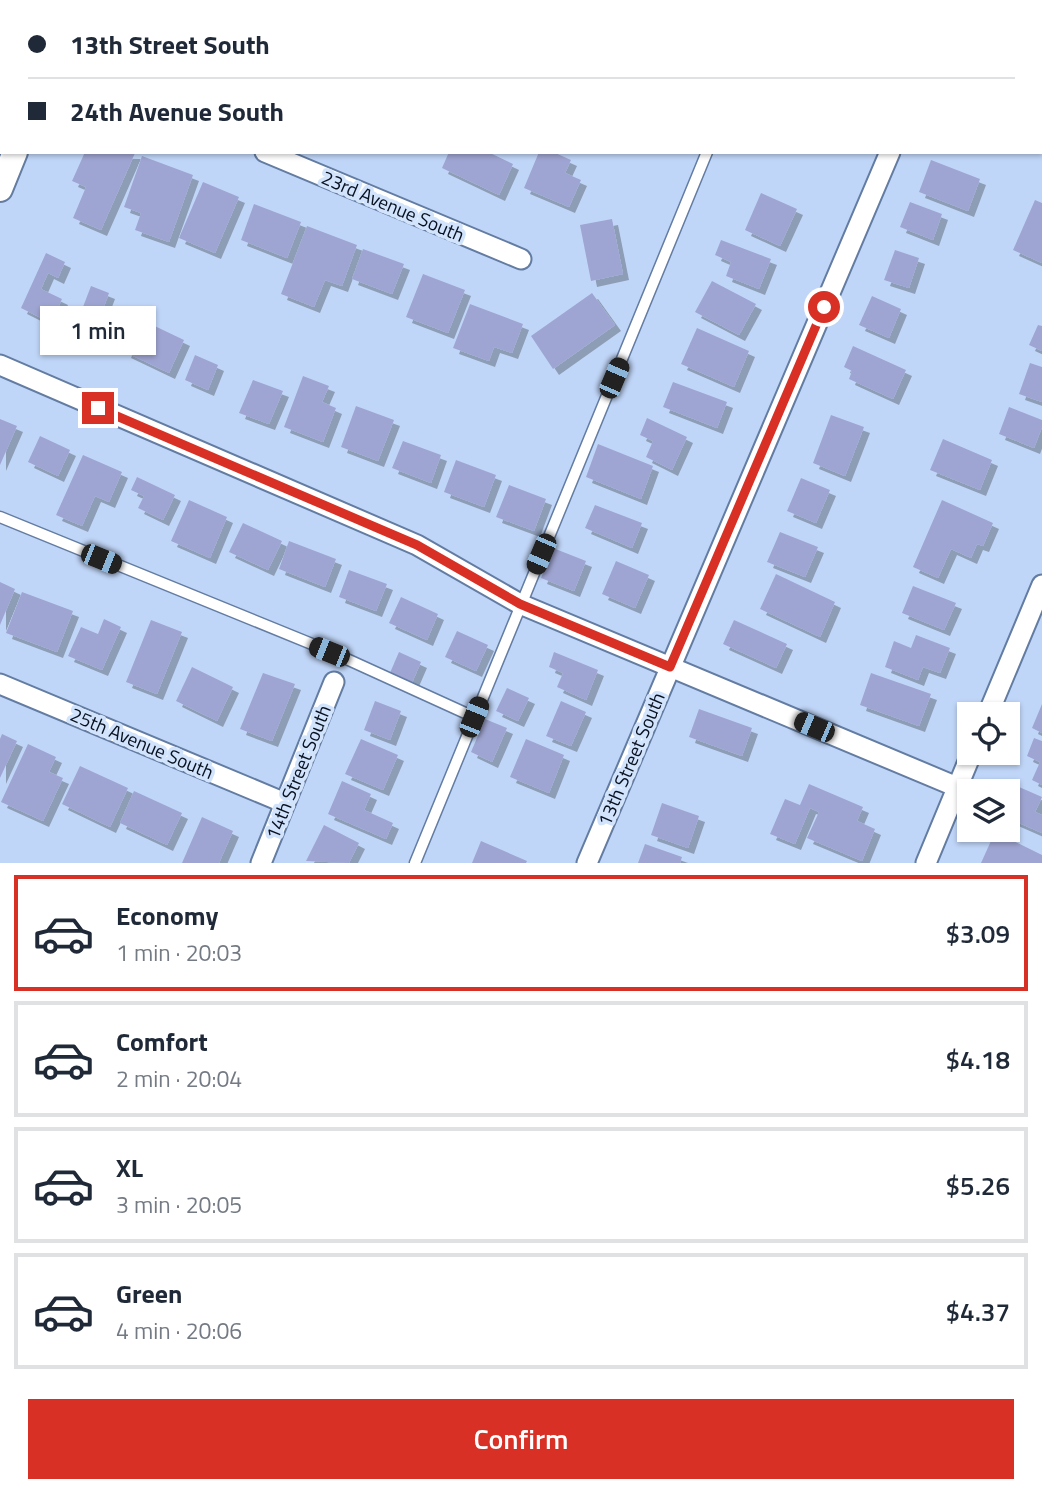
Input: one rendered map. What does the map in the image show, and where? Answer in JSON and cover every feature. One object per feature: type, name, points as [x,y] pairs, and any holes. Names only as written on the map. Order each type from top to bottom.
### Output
[{"type":"street","points":[[0,189],[14,154]]},
{"type":"street","name":"23rd Avenue South","points":[[270,154],[521,259]]},
{"type":"street","name":"13th Street South","points":[[587,863],[889,154]]},
{"type":"street","points":[[0,365],[417,545],[520,604],[957,787],[926,863]]},
{"type":"street","points":[[993,702],[1042,585]]},
{"type":"street","name":"14th Street South","points":[[261,863],[334,682]]},
{"type":"street","name":"25th Avenue South","points":[[0,684],[285,803]]},
{"type":"lane","points":[[415,863],[707,154]]},
{"type":"lane","points":[[0,517],[329,652],[474,717]]},
{"type":"building","points":[[84,154],[135,154],[101,230],[73,218],[86,187],[72,181]]},
{"type":"building","points":[[448,154],[492,154],[513,164],[499,195],[442,168]]},
{"type":"building","points":[[538,154],[558,154],[571,160],[565,173],[581,180],[569,207],[524,188]]},
{"type":"building","points":[[142,156],[193,175],[169,242],[135,230],[141,213],[124,207]]},
{"type":"building","points":[[931,160],[980,179],[968,211],[919,192]]},
{"type":"building","points":[[203,182],[239,197],[215,253],[179,238]]},
{"type":"building","points":[[761,193],[797,209],[780,246],[745,230]]},
{"type":"building","points":[[1035,200],[1042,203],[1042,263],[1013,250]]},
{"type":"building","points":[[910,202],[942,214],[933,240],[900,227]]},
{"type":"building","points":[[254,204],[301,222],[287,258],[241,240]]},
{"type":"building","points":[[612,219],[623,274],[591,281],[580,225]]},
{"type":"building","points":[[307,226],[357,245],[342,286],[325,280],[314,307],[281,294]]},
{"type":"building","points":[[721,240],[771,259],[759,289],[726,276],[731,262],[715,255]]},
{"type":"building","points":[[363,249],[404,264],[392,294],[352,279]]},
{"type":"building","points":[[895,250],[919,258],[909,288],[884,280]]},
{"type":"building","points":[[46,253],[65,262],[58,278],[48,273],[41,289],[62,299],[51,323],[21,308]]},
{"type":"building","points":[[423,274],[465,290],[448,333],[406,317]]},
{"type":"building","points":[[712,281],[756,304],[739,335],[695,312]]},
{"type":"building","points":[[91,286],[109,293],[103,309],[121,316],[110,347],[73,333]]},
{"type":"building","points":[[592,293],[615,325],[553,369],[531,336]]},
{"type":"building","points":[[872,296],[901,309],[889,338],[859,325]]},
{"type":"building","points":[[470,304],[523,324],[512,353],[494,347],[489,361],[453,348]]},
{"type":"building","points":[[140,319],[184,340],[169,373],[125,352]]},
{"type":"building","points":[[1038,325],[1042,326],[1042,351],[1029,345]]},
{"type":"building","points":[[697,328],[749,351],[734,387],[681,364]]},
{"type":"building","points":[[853,346],[906,370],[893,399],[849,379],[852,371],[844,367]]},
{"type":"building","points":[[195,355],[218,365],[208,390],[185,380]]},
{"type":"building","points":[[1030,363],[1042,367],[1042,402],[1019,394]]},
{"type":"building","points":[[303,376],[329,386],[322,402],[336,408],[323,442],[284,427]]},
{"type":"building","points":[[253,380],[283,391],[269,424],[239,413]]},
{"type":"building","points":[[673,382],[727,402],[717,428],[663,407]]},
{"type":"building","points":[[356,406],[394,420],[378,461],[341,447]]},
{"type":"building","points":[[1009,407],[1042,420],[1034,448],[999,434]]},
{"type":"building","points":[[831,415],[864,427],[845,476],[813,463]]},
{"type":"building","points":[[647,418],[687,437],[672,470],[646,457],[653,441],[640,435]]},
{"type":"building","points":[[0,419],[17,426],[0,465]]},
{"type":"building","points":[[40,436],[70,450],[58,476],[28,462]]},
{"type":"building","points":[[943,439],[992,460],[980,490],[930,470]]},
{"type":"building","points":[[403,441],[441,455],[431,483],[392,468]]},
{"type":"building","points":[[598,444],[653,466],[641,499],[586,477]]},
{"type":"building","points":[[83,455],[122,472],[109,502],[95,496],[82,526],[56,515]]},
{"type":"building","points":[[456,460],[496,475],[484,507],[444,492]]},
{"type":"building","points":[[137,477],[175,495],[163,520],[138,508],[144,496],[131,490]]},
{"type":"building","points":[[801,478],[830,490],[816,523],[787,511]]},
{"type":"building","points":[[509,485],[546,499],[534,531],[496,517]]},
{"type":"building","points":[[189,500],[227,517],[210,558],[171,541]]},
{"type":"building","points":[[942,500],[993,523],[983,546],[977,544],[971,558],[951,549],[938,578],[913,567]]},
{"type":"building","points":[[595,505],[642,523],[632,548],[585,528]]},
{"type":"building","points":[[243,523],[282,541],[268,570],[229,552]]},
{"type":"building","points":[[780,532],[818,547],[805,577],[767,562]]},
{"type":"building","points":[[289,541],[336,559],[325,587],[279,569]]},
{"type":"building","points":[[553,548],[586,561],[574,591],[541,578]]},
{"type":"building","points":[[616,561],[649,575],[635,608],[602,594]]},
{"type":"building","points":[[349,570],[387,584],[376,611],[339,597]]},
{"type":"building","points":[[776,574],[835,602],[820,637],[760,609]]},
{"type":"building","points":[[0,582],[15,589],[0,625]]},
{"type":"building","points":[[913,586],[956,603],[944,630],[902,613]]},
{"type":"building","points":[[22,592],[73,611],[57,652],[6,633]]},
{"type":"building","points":[[401,597],[438,614],[427,640],[389,623]]},
{"type":"building","points":[[104,619],[121,627],[102,670],[68,656],[81,627],[98,634]]},
{"type":"building","points":[[151,620],[182,632],[157,694],[126,682]]},
{"type":"building","points":[[734,620],[787,644],[776,668],[723,644]]},
{"type":"building","points":[[457,631],[488,645],[476,671],[445,657]]},
{"type":"building","points":[[916,635],[950,648],[940,673],[923,667],[918,680],[885,667],[894,641],[911,648]]},
{"type":"building","points":[[399,652],[421,662],[411,685],[389,675]]},
{"type":"building","points":[[554,652],[598,670],[586,700],[557,687],[563,673],[549,667]]},
{"type":"building","points":[[192,667],[233,687],[217,721],[176,701]]},
{"type":"building","points":[[263,673],[295,684],[272,741],[240,729]]},
{"type":"building","points":[[871,673],[931,694],[919,726],[860,705]]},
{"type":"building","points":[[507,688],[529,698],[518,721],[496,711]]},
{"type":"building","points":[[375,701],[401,711],[390,740],[364,730]]},
{"type":"building","points":[[561,701],[586,712],[571,746],[546,736]]},
{"type":"building","points":[[1042,704],[1042,733],[1032,728]]},
{"type":"building","points":[[699,709],[752,728],[742,756],[689,737]]},
{"type":"building","points":[[485,719],[507,728],[492,762],[471,752]]},
{"type":"building","points":[[2,734],[17,741],[0,778],[0,739]]},
{"type":"building","points":[[1034,738],[1042,741],[1042,785],[1032,780],[1040,762],[1027,756]]},
{"type":"building","points":[[361,739],[398,755],[383,790],[345,774]]},
{"type":"building","points":[[526,739],[564,755],[549,793],[510,777]]},
{"type":"building","points":[[28,744],[56,757],[49,772],[63,778],[43,821],[1,802]]},
{"type":"building","points":[[80,766],[128,788],[110,827],[62,804]]},
{"type":"building","points":[[342,781],[371,794],[364,810],[393,823],[386,839],[328,814]]},
{"type":"building","points":[[809,784],[863,807],[857,821],[875,829],[862,861],[807,838],[819,812],[810,808],[795,844],[770,834],[785,799],[800,805]]},
{"type":"building","points":[[1020,787],[1042,797],[1035,812],[1042,815],[1042,833],[1020,823]]},
{"type":"building","points":[[134,791],[182,813],[167,845],[120,823]]},
{"type":"building","points":[[662,803],[699,816],[688,848],[651,835]]},
{"type":"building","points":[[202,817],[233,831],[219,863],[182,863]]},
{"type":"building","points":[[324,825],[359,843],[349,863],[306,861]]},
{"type":"building","points":[[481,841],[527,861],[472,863]]},
{"type":"building","points":[[990,842],[1015,842],[1042,855],[1042,863],[981,863]]},
{"type":"building","points":[[645,844],[682,857],[680,863],[638,863]]},
{"type":"route","points":[[98,408],[417,545],[520,604],[670,667],[824,307]]}]
